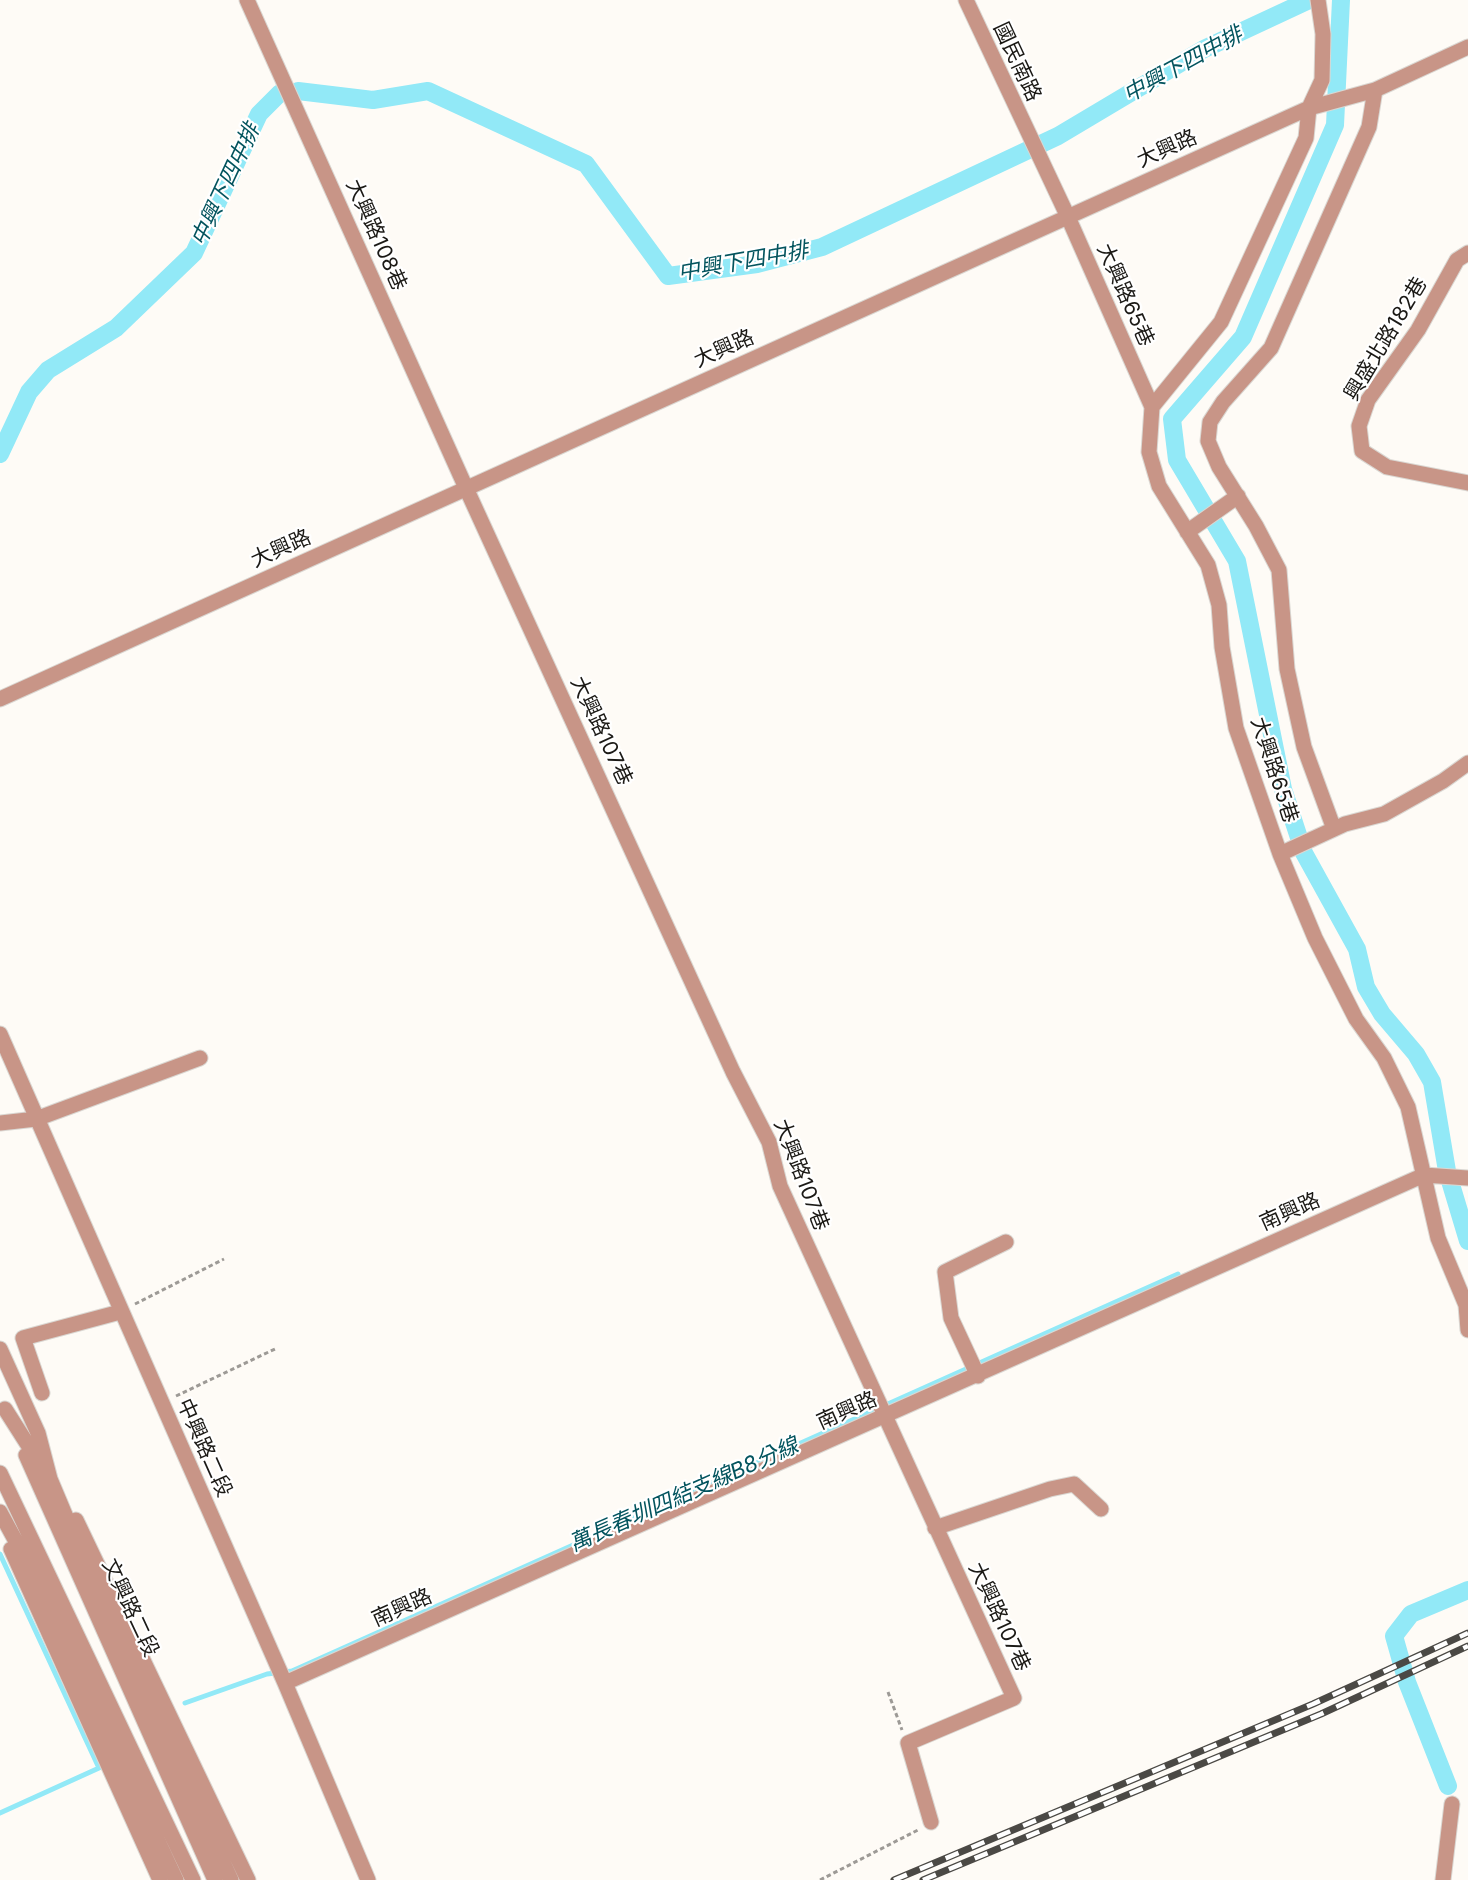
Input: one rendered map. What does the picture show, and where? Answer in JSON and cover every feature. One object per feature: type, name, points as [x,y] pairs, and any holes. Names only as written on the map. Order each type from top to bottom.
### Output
[{"type":"street","name":"大興路108巷","points":[[248,0],[466,488]]},
{"type":"street","name":"國民南路","points":[[966,0],[1037,157]]},
{"type":"street","points":[[1152,407],[1221,322],[1306,138],[1309,108],[1322,80],[1319,3]]},
{"type":"street","name":"大興路","points":[[0,699],[1309,108],[1375,90],[1468,47]]},
{"type":"street","points":[[1329,831],[1304,747],[1290,680],[1279,570],[1211,450],[1209,422],[1223,402],[1271,348],[1369,127],[1375,90]]},
{"type":"street","name":"大興路65巷","points":[[1037,157],[1068,217],[1152,407],[1148,426],[1149,452],[1159,486],[1208,565],[1219,604],[1222,647],[1236,728],[1315,938],[1356,1019],[1384,1058],[1408,1107],[1438,1238],[1466,1305],[1468,1330]]},
{"type":"street","name":"興盛北路182巷","points":[[1468,254],[1457,260],[1418,330],[1368,400],[1359,426],[1362,451],[1387,467],[1468,483]]},
{"type":"street","name":"大興路107巷","points":[[466,488],[733,1072],[769,1142],[780,1186],[884,1418],[1014,1698],[908,1743]]},
{"type":"street","points":[[1187,532],[1238,496]]},
{"type":"street","points":[[1284,852],[1329,831],[1384,814],[1443,781],[1468,763]]},
{"type":"street","name":"中興路二段","points":[[0,1034],[120,1312],[285,1683],[368,1880]]},
{"type":"street","points":[[0,1123],[36,1119],[200,1058]]},
{"type":"street","points":[[1424,1175],[1468,1178]]},
{"type":"street","name":"南興路","points":[[285,1683],[884,1418],[1424,1175]]},
{"type":"street","points":[[978,1376],[951,1318],[945,1272],[1006,1242]]},
{"type":"street","points":[[42,1393],[23,1338],[120,1312]]},
{"type":"street","name":"文興路二段","points":[[0,1349],[38,1433],[50,1479],[231,1880]]},
{"type":"street","points":[[3,1403],[84,1533],[248,1880]]},
{"type":"street","name":"文興路二段","points":[[3,1403],[215,1880]]},
{"type":"street","points":[[0,1473],[193,1880]]},
{"type":"street","points":[[935,1528],[1050,1489],[1074,1484],[1101,1509]]},
{"type":"street","points":[[0,1504],[34,1545]]},
{"type":"street","points":[[0,1512],[31,1569],[176,1880]]},
{"type":"street","points":[[0,1521],[25,1584],[160,1880]]},
{"type":"street","points":[[908,1743],[932,1822]]},
{"type":"street","points":[[1443,1880],[1452,1804]]},
{"type":"path","points":[[120,1312],[224,1259]]},
{"type":"path","points":[[161,1403],[275,1349]]},
{"type":"path","points":[[888,1692],[908,1743]]},
{"type":"path","points":[[820,1880],[901,1841],[932,1822]]},
{"type":"waterway","name":"中興下四中排","points":[[298,91],[373,100],[428,91],[586,164],[668,276],[757,264],[822,247],[1058,136],[1204,49],[1309,0]]},
{"type":"waterway","points":[[1341,0],[1335,125],[1243,337],[1172,419],[1177,460],[1237,561],[1283,789],[1304,853],[1357,949],[1366,987],[1382,1014],[1416,1054],[1432,1082],[1447,1171],[1468,1241]]},
{"type":"waterway","name":"中興下四中排","points":[[0,454],[29,392],[48,370],[116,328],[194,253],[259,114],[280,93]]},
{"type":"waterway","name":"萬長春圳四結支線B8分線","points":[[185,1703],[267,1674],[292,1671],[1178,1274]]},
{"type":"waterway","points":[[0,1554],[99,1768],[0,1813]]},
{"type":"waterway","points":[[1448,1786],[1407,1682],[1394,1636],[1411,1614],[1468,1590]]},
{"type":"railway","points":[[894,1880],[1313,1704],[1468,1633]]},
{"type":"railway","points":[[923,1880],[1321,1714],[1468,1646]]}]
